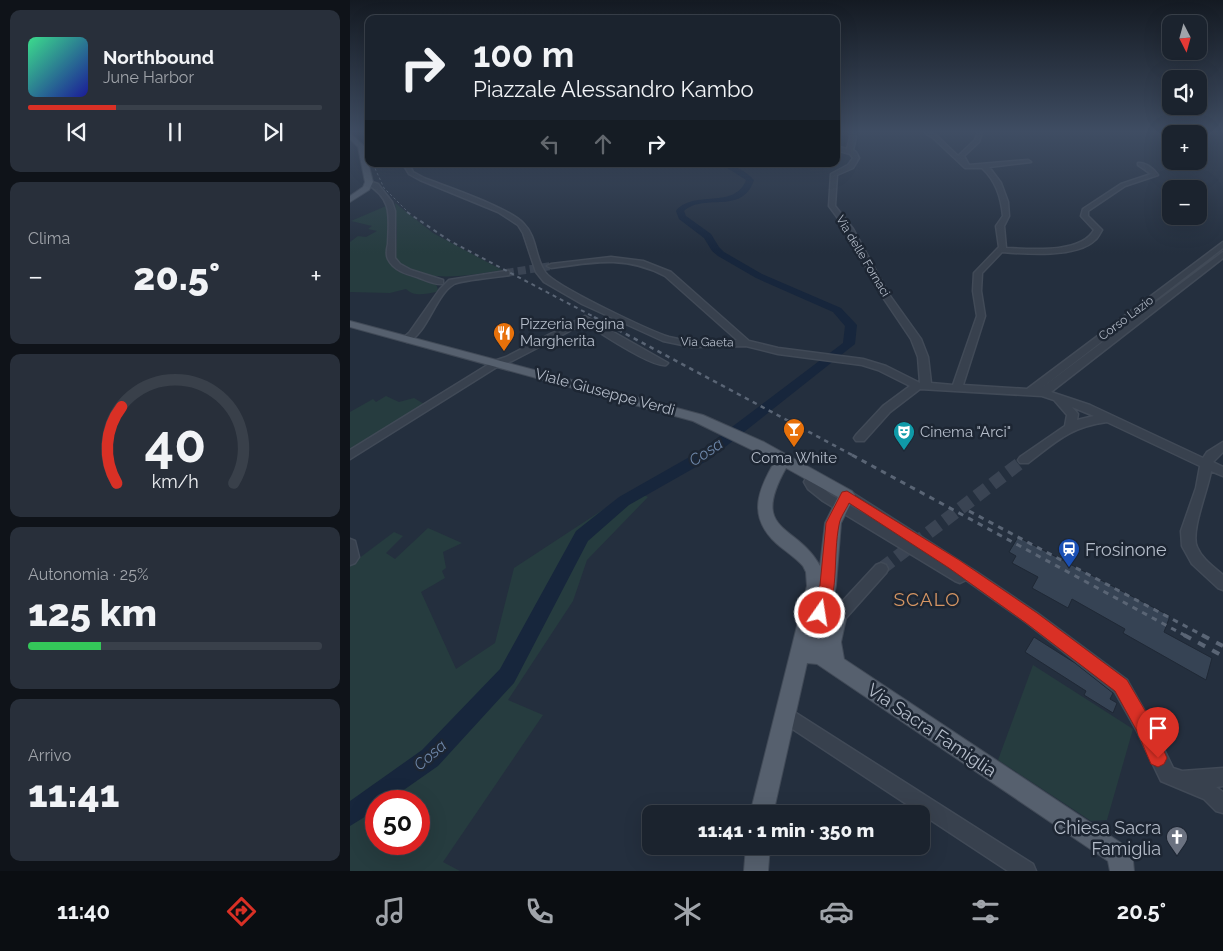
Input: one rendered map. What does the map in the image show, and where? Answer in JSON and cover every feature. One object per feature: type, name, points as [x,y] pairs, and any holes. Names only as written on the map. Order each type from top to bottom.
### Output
[{"type":"main road","points":[[350,200],[369,183],[367,173]]},
{"type":"main road","name":"Viale Giuseppe Verdi","points":[[350,324],[698,418],[759,446],[814,476],[844,504]]},
{"type":"main road","points":[[763,805],[785,714],[802,659],[801,642],[816,579],[816,572],[808,559],[774,533],[768,520],[765,505],[768,491],[784,459]]},
{"type":"main road","points":[[837,666],[827,654],[820,637],[819,626],[827,585],[830,533],[834,518],[844,504]]},
{"type":"main road","points":[[837,619],[831,637],[830,651],[837,666]]},
{"type":"main road","name":"Via Sacra Famiglia","points":[[802,659],[820,655],[837,666],[1116,853],[1121,866]]},
{"type":"main road","points":[[756,871],[757,855]]},
{"type":"street","name":"Via Gaeta","points":[[411,173],[500,211],[521,224],[527,232],[540,272],[547,280],[585,302],[666,339],[692,344],[746,343],[761,348],[863,362],[882,368],[922,387]]},
{"type":"street","name":"Via delle Fornaci","points":[[837,173],[834,174],[831,196],[832,206],[849,229],[884,293],[916,339],[922,358],[922,387]]},
{"type":"street","points":[[957,389],[981,316],[977,291],[978,273],[1003,247],[1000,226],[1006,216],[1003,195],[999,184],[990,173]]},
{"type":"street","points":[[1001,250],[1077,248],[1089,242],[1096,236],[1098,230],[1083,214],[1085,210],[1123,185],[1155,176],[1154,173]]},
{"type":"street","points":[[369,183],[376,185],[389,202],[392,211],[391,258],[397,266],[408,272],[446,282],[506,273]]},
{"type":"street","name":"Corso Lazio","points":[[1030,392],[1223,244]]},
{"type":"street","name":"Corso Lazio","points":[[1049,395],[1058,381],[1223,254]]},
{"type":"street","points":[[551,266],[599,258],[619,258],[638,260],[656,266],[668,274],[746,343]]},
{"type":"street","points":[[407,339],[412,335],[446,282]]},
{"type":"street","points":[[350,455],[497,363],[509,359],[585,319],[632,348],[663,364]]},
{"type":"street","points":[[1058,381],[1060,393],[1068,401]]},
{"type":"street","points":[[860,438],[879,414],[893,401],[922,387],[1030,392],[1049,395],[1086,408],[1223,472]]},
{"type":"street","points":[[1049,395],[1072,414]]},
{"type":"street","points":[[1072,414],[1086,408]]},
{"type":"street","points":[[1085,420],[1086,408]]},
{"type":"street","points":[[1070,426],[1072,414]]},
{"type":"street","points":[[1024,460],[1070,426],[1085,420],[1110,419]]},
{"type":"street","points":[[1223,446],[1212,455],[1206,464],[1202,488],[1188,531],[1189,546],[1197,560],[1223,584]]},
{"type":"street","points":[[844,504],[954,564],[1032,618],[1121,686],[1144,725],[1167,775],[1210,793],[1222,803]]},
{"type":"street","points":[[350,545],[352,557],[350,559]]},
{"type":"street","points":[[802,659],[881,569]]},
{"type":"street","points":[[785,714],[1026,871]]},
{"type":"street","points":[[1182,780],[1219,778],[1218,797],[1222,803]]},
{"type":"green space","points":[[395,203],[433,233],[502,270],[461,276],[445,276],[415,272],[404,267],[396,258]]},
{"type":"green space","points":[[386,206],[389,221],[387,251],[390,264],[402,273],[436,283],[438,290],[436,292],[416,294],[406,289],[390,293],[350,292],[350,242],[358,236],[366,237],[377,231],[368,229],[372,226],[351,221]]},
{"type":"green space","points":[[386,396],[399,402],[414,398],[424,404],[350,452],[350,412],[373,399],[376,402]]},
{"type":"green space","points":[[633,490],[648,497],[587,560],[573,601],[508,700],[543,715],[443,862],[460,871],[350,871],[350,565],[394,532],[403,536],[386,553],[395,559],[428,528],[462,543],[443,552],[446,568],[442,571],[445,578],[421,592],[456,669],[495,643],[514,568]]},
{"type":"green space","points":[[1033,665],[1133,729],[1107,820],[1091,821],[998,760]]},
{"type":"building","name":"Frosinone","points":[[1018,537],[1170,616],[1164,632],[1212,658],[1206,680],[1123,633],[1125,629],[1072,599],[1068,608],[1032,588],[1038,577],[1012,563],[1016,556],[1009,552]]},
{"type":"building","points":[[1034,637],[1075,663],[1113,693],[1110,699],[1117,703],[1113,713],[1084,695],[1086,691],[1025,652]]},
{"type":"waterway","name":"Cosa","points":[[350,815],[430,758],[507,676],[582,536],[624,501],[705,455],[849,344],[851,325],[837,310],[759,276],[721,254],[715,249],[708,236],[682,217],[680,211],[691,203],[726,199],[742,194],[750,180],[740,173]]},
{"type":"tunnel","points":[[506,273],[551,266]]},
{"type":"tunnel","points":[[881,569],[1024,460]]},
{"type":"railway","points":[[377,173],[384,188],[409,213]]},
{"type":"railway","points":[[407,212],[450,241],[596,318]]},
{"type":"railway","points":[[594,317],[854,456]]},
{"type":"railway","points":[[852,455],[1186,636]]},
{"type":"railway","points":[[969,511],[1204,636]]},
{"type":"railway","points":[[1184,635],[1223,656]]},
{"type":"railway","points":[[1202,635],[1223,646]]},
{"type":"place","name":"Pizzeria Regina Margherita","points":[[504,352]]},
{"type":"place","name":"Coma White","points":[[794,448]]},
{"type":"place","name":"Cinema \"Arci\"","points":[[904,451]]},
{"type":"place","name":"Frosinone","points":[[1069,568]]},
{"type":"place","name":"Chiesa Sacra Famiglia","points":[[1177,856]]},
{"type":"district","name":"SCALO","points":[[927,599]]},
{"type":"route","points":[[820,613],[827,585],[832,523],[847,495],[864,508],[954,564],[1032,618],[1121,686],[1144,725],[1158,758]]}]
